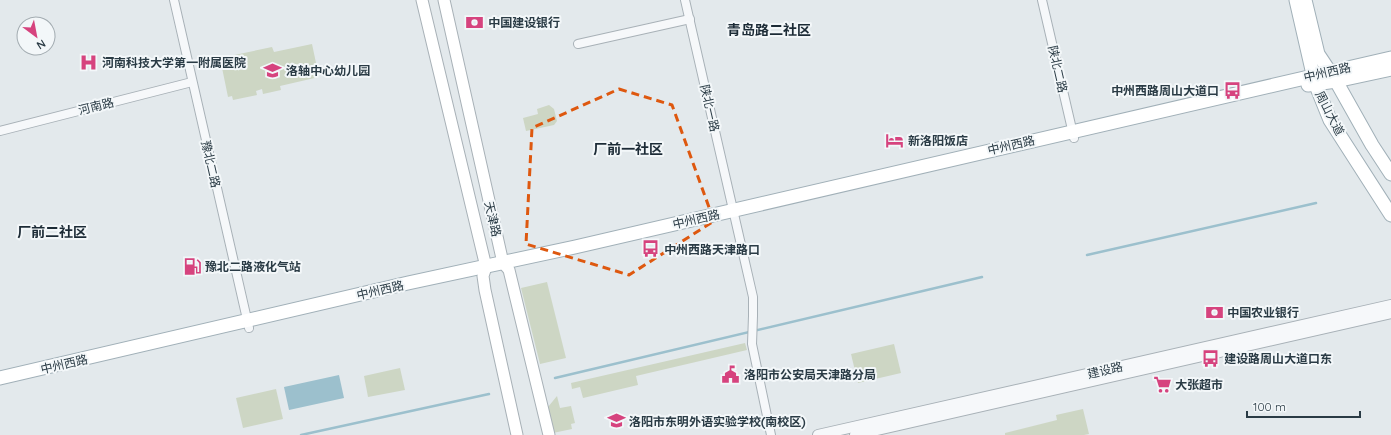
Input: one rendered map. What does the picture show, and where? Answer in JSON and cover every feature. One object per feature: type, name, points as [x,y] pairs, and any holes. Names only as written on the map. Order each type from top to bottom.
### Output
[{"type":"main road","name":"天津路","points":[[422,0],[484,271],[517,435]]},
{"type":"main road","name":"天津路","points":[[444,0],[506,267],[549,435]]},
{"type":"main road","name":"周山大道","points":[[1296,0],[1314,79],[1330,120],[1391,215]]},
{"type":"main road","name":"周山大道","points":[[1305,0],[1318,54],[1333,76],[1372,145],[1391,174]]},
{"type":"main road","name":"中州西路","points":[[1333,76],[1391,58]]},
{"type":"main road","name":"中州西路","points":[[0,378],[248,325],[506,267],[1314,79],[1391,69]]},
{"type":"main road","name":"中州西路","points":[[0,386],[248,325]]},
{"type":"street","name":"豫北二路","points":[[174,0],[248,325]]},
{"type":"street","name":"陕北一路","points":[[686,0],[753,296],[752,344],[771,435]]},
{"type":"street","name":"陕北二路","points":[[1042,0],[1073,135]]},
{"type":"street","points":[[578,44],[690,18]]},
{"type":"street","name":"河南路","points":[[0,131],[192,82]]},
{"type":"street","name":"建设路","points":[[818,435],[1391,305]]},
{"type":"street","name":"建设路","points":[[855,435],[1391,313]]},
{"type":"highlighted area","points":[[619,89],[672,105],[714,221],[629,275],[526,244],[532,128]]},
{"type":"green space","points":[[312,44],[319,77],[280,86],[281,90],[263,94],[262,89],[256,91],[257,95],[233,100],[232,96],[228,97],[220,58],[272,47],[274,52]]},
{"type":"green space","points":[[549,105],[554,109],[557,121],[554,125],[526,131],[523,118],[538,114],[537,109]]},
{"type":"green space","points":[[547,282],[566,358],[540,364],[521,288]]},
{"type":"green space","points":[[745,343],[747,350],[636,376],[638,385],[583,398],[580,387],[572,389],[571,383]]},
{"type":"green space","points":[[894,344],[901,373],[858,383],[851,354]]},
{"type":"green space","points":[[400,368],[405,390],[368,397],[364,376]]},
{"type":"green space","points":[[276,389],[283,419],[243,428],[236,398]]},
{"type":"green space","points":[[557,396],[560,408],[571,406],[575,423],[571,424],[572,429],[553,433],[548,407]]},
{"type":"green space","points":[[1083,409],[1089,434],[1005,435],[1005,433],[1057,420],[1056,415]]},
{"type":"water","points":[[339,375],[344,398],[289,410],[284,387]]},
{"type":"waterway","points":[[1087,255],[1316,203]]},
{"type":"waterway","points":[[555,378],[982,277]]},
{"type":"waterway","points":[[301,435],[489,394]]},
{"type":"place","name":"中国建设银行","points":[[475,22]]},
{"type":"place","name":"河南科技大学第一附属医院","points":[[89,62]]},
{"type":"place","name":"洛轴中心幼儿园","points":[[273,70]]},
{"type":"place","name":"中州西路周山大道口","points":[[1232,90]]},
{"type":"place","name":"新洛阳饭店","points":[[895,140]]},
{"type":"place","name":"中州西路天津路口","points":[[651,249]]},
{"type":"place","name":"豫北二路液化气站","points":[[192,266]]},
{"type":"place","name":"中国农业银行","points":[[1214,312]]},
{"type":"place","name":"建设路周山大道口东","points":[[1211,358]]},
{"type":"place","name":"洛阳市公安局天津路分局","points":[[731,374]]},
{"type":"place","name":"大张超市","points":[[1162,384]]},
{"type":"place","name":"洛阳市东明外语实验学校(南校区)","points":[[616,421]]},
{"type":"district","name":"青岛路二社区","points":[[769,30]]},
{"type":"district","name":"厂前一社区","points":[[628,149]]},
{"type":"district","name":"厂前二社区","points":[[52,232]]}]
